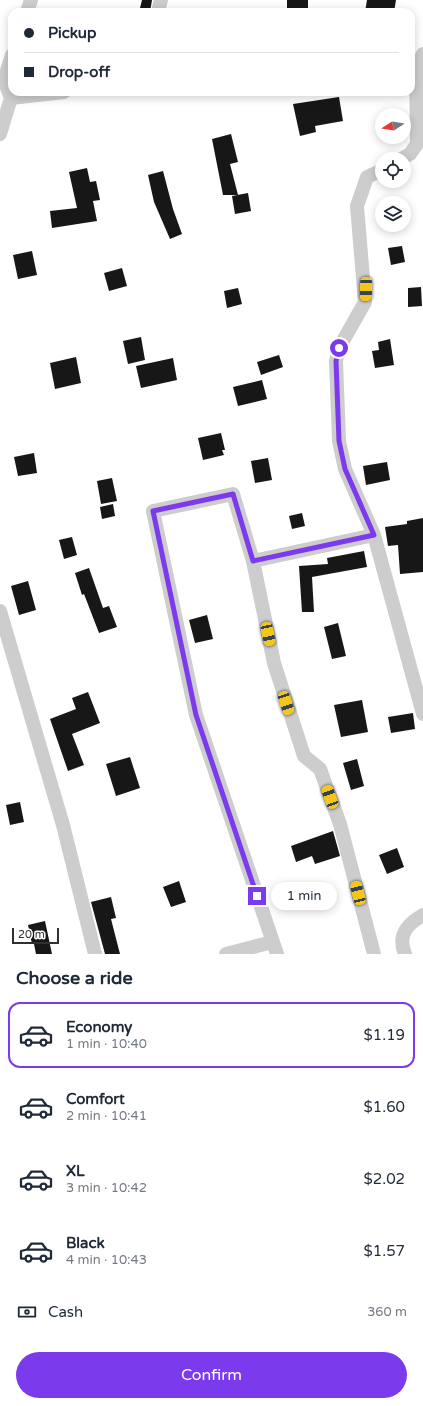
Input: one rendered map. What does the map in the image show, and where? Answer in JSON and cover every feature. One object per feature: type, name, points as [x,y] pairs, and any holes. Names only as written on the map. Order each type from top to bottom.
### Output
[{"type":"street","points":[[411,153],[417,144],[416,66],[423,54]]},
{"type":"street","points":[[8,68],[4,80],[8,90]]},
{"type":"street","points":[[0,134],[11,98],[29,96]]},
{"type":"street","points":[[375,173],[367,177],[357,206],[365,302],[339,348],[336,361],[339,441],[345,469],[374,535],[423,714]]},
{"type":"street","points":[[226,954],[274,948],[196,715],[153,511],[233,494],[253,561],[274,663],[304,756],[320,770],[340,824],[374,954]]},
{"type":"street","points":[[253,561],[374,535]]},
{"type":"street","points":[[0,611],[63,825],[95,954]]},
{"type":"street","points":[[405,954],[401,945],[404,931],[423,914]]},
{"type":"building","points":[[142,0],[152,0],[151,8],[140,8]]},
{"type":"building","points":[[287,0],[308,0],[308,8],[287,8]]},
{"type":"building","points":[[367,0],[396,0],[395,8],[366,8]]},
{"type":"building","points":[[339,97],[343,121],[315,126],[316,132],[300,136],[293,104]]},
{"type":"building","points":[[231,134],[238,162],[230,164],[238,195],[223,195],[212,139]]},
{"type":"building","points":[[87,168],[90,182],[96,181],[100,200],[93,201],[97,221],[52,228],[50,211],[77,208],[69,172]]},
{"type":"building","points":[[163,171],[173,209],[182,234],[170,239],[154,202],[148,175]]},
{"type":"building","points":[[248,193],[251,211],[235,214],[232,196]]},
{"type":"building","points":[[402,246],[405,262],[391,265],[388,248]]},
{"type":"building","points":[[32,251],[37,275],[18,279],[13,255]]},
{"type":"building","points":[[122,268],[127,286],[109,291],[104,273]]},
{"type":"building","points":[[421,287],[422,306],[408,307],[408,288]]},
{"type":"building","points":[[238,288],[242,304],[227,308],[224,291]]},
{"type":"building","points":[[141,337],[145,360],[128,364],[123,341]]},
{"type":"building","points":[[390,339],[394,365],[375,368],[372,351],[379,350],[378,342]]},
{"type":"building","points":[[279,355],[283,367],[261,375],[257,362]]},
{"type":"building","points":[[76,357],[81,383],[55,389],[50,363]]},
{"type":"building","points":[[173,358],[177,380],[141,388],[136,366]]},
{"type":"building","points":[[262,380],[267,399],[238,406],[233,387]]},
{"type":"building","points":[[221,433],[225,450],[222,450],[224,455],[203,460],[198,438]]},
{"type":"building","points":[[34,453],[37,473],[18,476],[14,457]]},
{"type":"building","points":[[268,458],[272,480],[255,483],[251,461]]},
{"type":"building","points":[[387,462],[390,480],[366,485],[363,466]]},
{"type":"building","points":[[112,478],[117,501],[101,504],[97,481]]},
{"type":"building","points":[[113,504],[115,516],[102,519],[100,507]]},
{"type":"building","points":[[302,513],[305,526],[292,529],[289,516]]},
{"type":"building","points":[[423,518],[423,572],[400,574],[398,545],[388,546],[385,527],[407,524],[407,521]]},
{"type":"building","points":[[72,537],[77,555],[64,559],[59,540]]},
{"type":"building","points":[[364,551],[367,567],[312,577],[314,612],[302,612],[299,566],[328,564],[327,558]]},
{"type":"building","points":[[89,568],[103,608],[109,606],[117,627],[99,633],[84,594],[82,595],[75,573]]},
{"type":"building","points":[[28,581],[36,610],[19,615],[11,586]]},
{"type":"building","points":[[207,615],[213,639],[195,643],[189,620]]},
{"type":"building","points":[[338,623],[346,656],[332,659],[324,627]]},
{"type":"building","points":[[88,692],[100,723],[72,734],[84,765],[68,771],[50,719],[76,709],[72,698]]},
{"type":"building","points":[[362,700],[368,732],[341,737],[334,705]]},
{"type":"building","points":[[413,713],[415,729],[391,733],[388,717]]},
{"type":"building","points":[[130,757],[140,788],[116,796],[106,764]]},
{"type":"building","points":[[357,759],[364,786],[351,790],[343,763]]},
{"type":"building","points":[[20,802],[24,822],[10,825],[6,805]]},
{"type":"building","points":[[333,831],[340,856],[315,864],[312,856],[296,862],[291,846]]},
{"type":"building","points":[[397,848],[404,867],[387,874],[379,855]]},
{"type":"building","points":[[179,881],[186,902],[171,907],[163,887]]},
{"type":"building","points":[[111,897],[116,918],[111,919],[120,954],[105,954],[91,902]]},
{"type":"building","points":[[45,921],[52,954],[36,954],[28,925]]},
{"type":"route","points":[[257,896],[196,715],[153,511],[233,494],[253,561],[374,535],[345,469],[339,441],[336,361],[339,348]]}]
